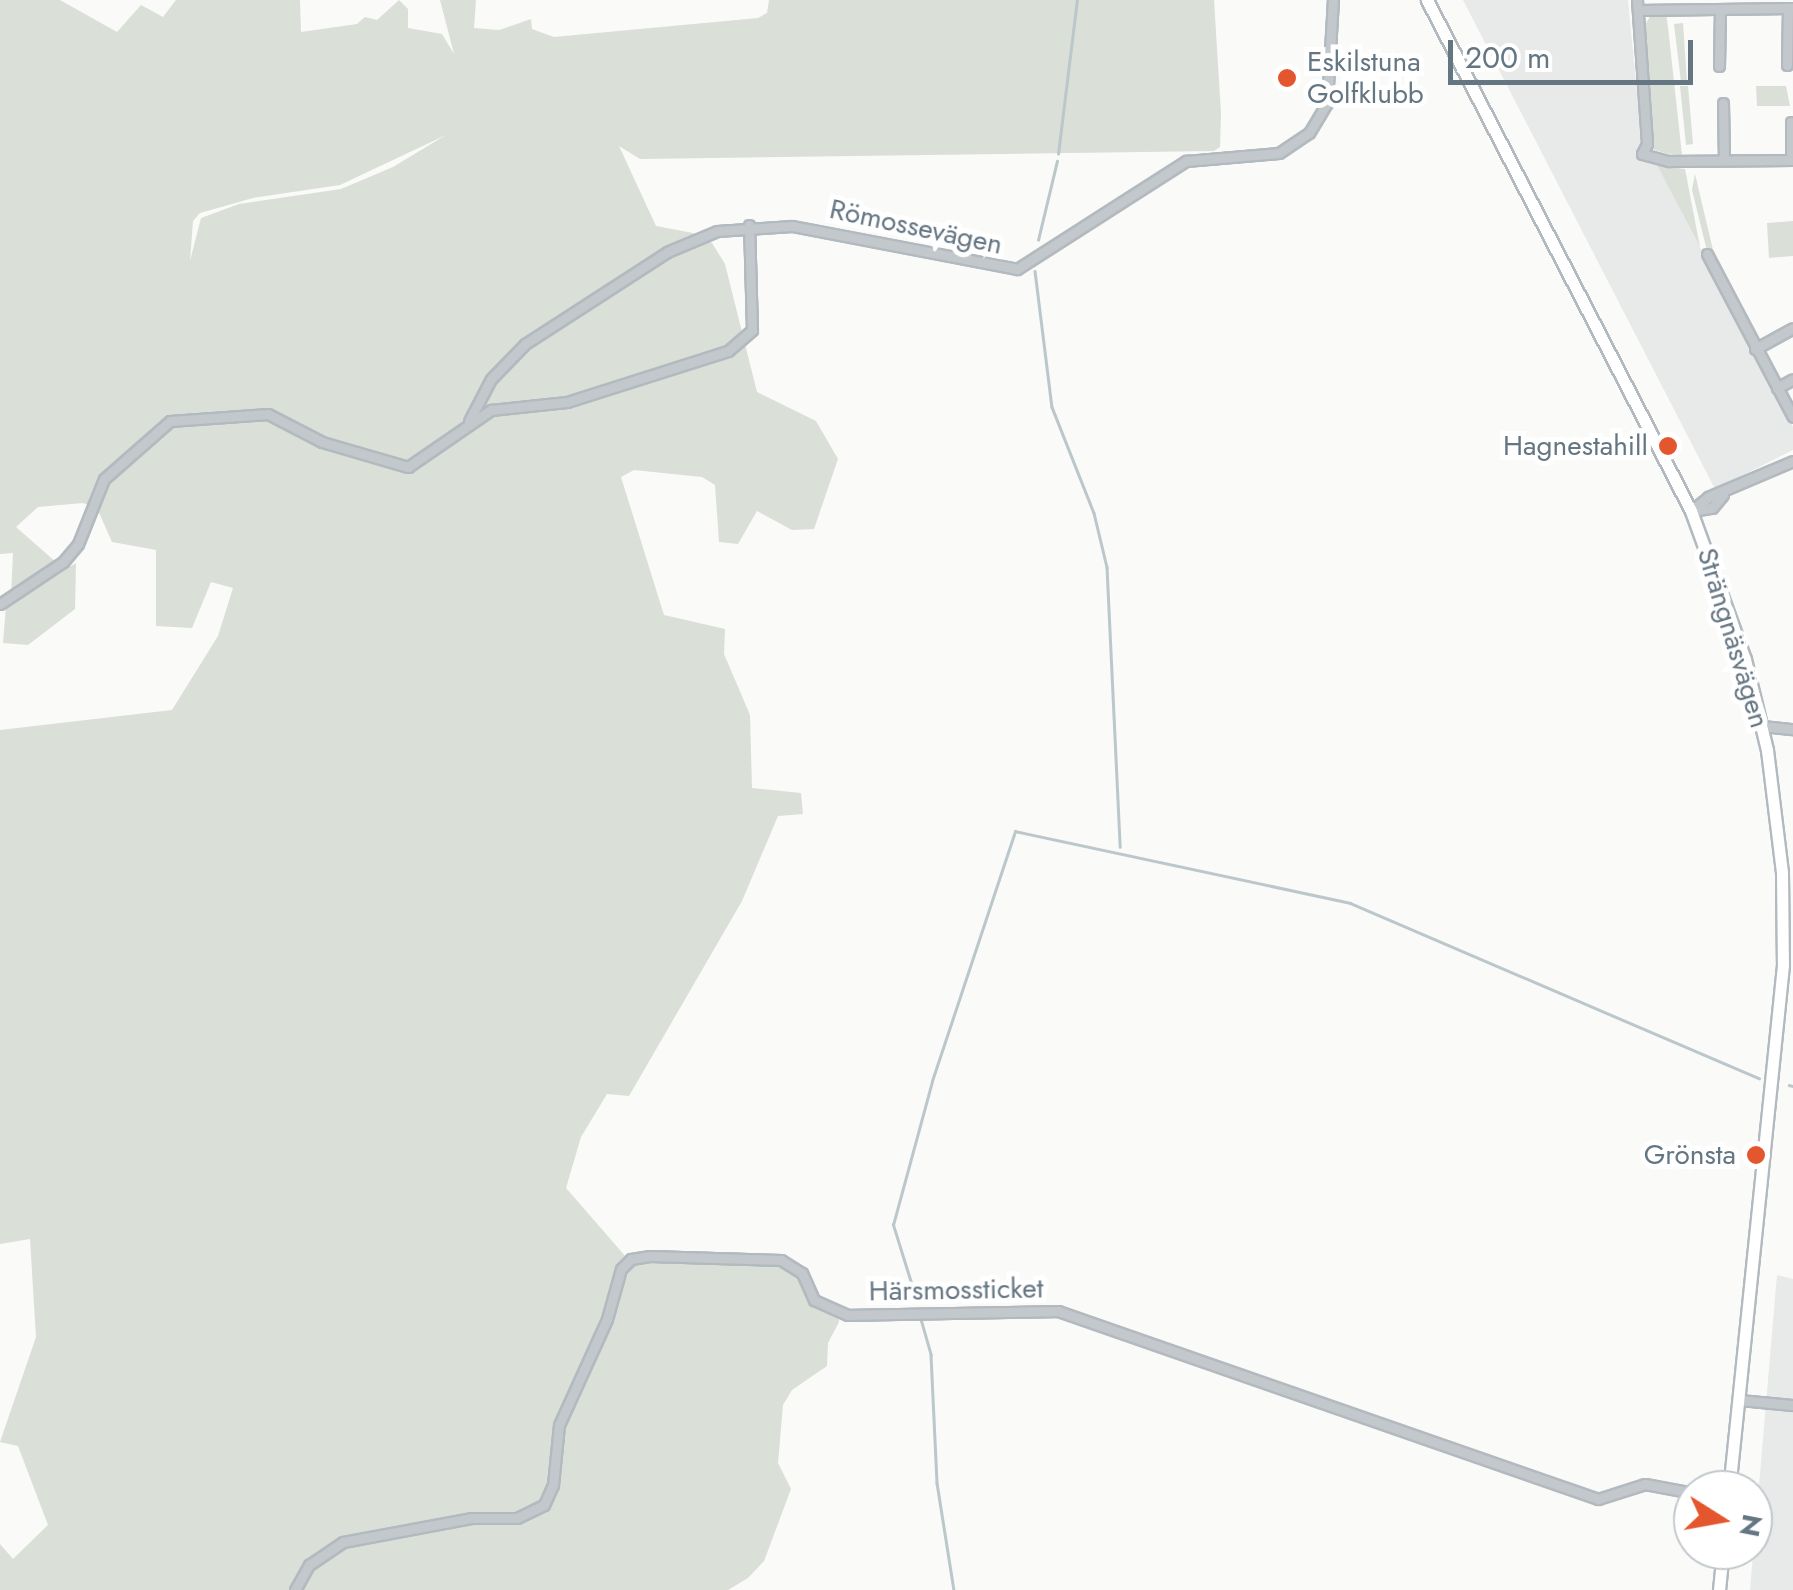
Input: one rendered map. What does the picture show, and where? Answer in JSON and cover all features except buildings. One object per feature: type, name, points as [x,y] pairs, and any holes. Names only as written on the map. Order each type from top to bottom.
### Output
[{"type":"main road","name":"Strängnäsvägen","points":[[1424,0],[1692,511],[1730,612],[1762,726],[1779,833],[1783,965],[1732,1470]]},
{"type":"street","name":"Römossevägen","points":[[468,421],[491,378],[537,335],[668,252],[749,225],[814,229],[981,267],[1017,269],[1186,161],[1266,157],[1299,142],[1321,117],[1331,90],[1334,0]]},
{"type":"street","points":[[1787,65],[1790,8],[1753,4],[1720,9],[1638,5],[1647,144],[1642,154],[1658,160],[1792,160],[1791,122]]},
{"type":"street","points":[[1720,9],[1720,66]]},
{"type":"street","points":[[1723,104],[1724,160]]},
{"type":"street","points":[[0,604],[63,562],[78,544],[104,479],[170,421],[268,414],[322,442],[399,467],[424,458],[468,421],[501,407],[555,404],[650,381],[728,351],[752,330],[749,225]]},
{"type":"street","points":[[1707,254],[1793,417]]},
{"type":"street","points":[[1756,348],[1793,328]]},
{"type":"street","points":[[1777,388],[1793,379]]},
{"type":"street","points":[[1692,511],[1712,508],[1723,496],[1793,460]]},
{"type":"street","points":[[1762,726],[1793,728]]},
{"type":"street","name":"Härsmossticket","points":[[295,1590],[309,1565],[343,1542],[471,1518],[518,1518],[544,1505],[553,1485],[559,1426],[607,1319],[620,1270],[631,1259],[650,1256],[781,1260],[802,1273],[814,1300],[848,1315],[1058,1311],[1598,1499],[1646,1484],[1673,1489]]},
{"type":"street","points":[[1739,1400],[1793,1405]]},
{"type":"shaded area","points":[[0,0],[60,0],[117,32],[141,5],[163,17],[176,0],[300,0],[301,32],[357,24],[365,17],[377,20],[399,0],[408,9],[408,28],[442,34],[454,54],[440,0],[476,0],[474,28],[499,30],[531,19],[532,29],[554,37],[758,18],[767,13],[769,0],[1214,0],[1221,113],[1220,147],[1214,151],[640,159],[619,146],[656,226],[693,233],[712,243],[725,264],[757,392],[816,421],[838,459],[814,529],[792,530],[757,511],[738,544],[719,542],[715,485],[702,477],[634,470],[621,477],[664,615],[725,629],[724,654],[750,715],[752,788],[801,793],[803,814],[778,816],[742,901],[629,1096],[607,1094],[581,1137],[566,1188],[626,1257],[554,1429],[551,1480],[541,1503],[526,1513],[472,1513],[341,1539],[313,1557],[291,1590],[0,1590],[0,1544],[13,1559],[48,1525],[18,1446],[0,1442],[36,1337],[30,1239],[0,1244],[0,730],[172,710],[218,636],[233,588],[211,582],[192,628],[156,626],[156,550],[112,542],[97,508],[83,503],[38,507],[16,527],[57,563],[11,597],[13,553],[0,554]],"holes":[[[446,135],[393,167],[341,189],[239,204],[201,218],[190,261],[193,221],[200,213],[253,198],[340,185]]]},
{"type":"shaded area","points":[[1463,0],[1628,0],[1641,133],[1793,427],[1793,450],[1715,489]]},
{"type":"shaded area","points":[[1652,13],[1666,13],[1682,155],[1654,150],[1644,27]]},
{"type":"shaded area","points":[[1683,23],[1687,82],[1681,82],[1674,24]]},
{"type":"shaded area","points":[[1680,86],[1688,86],[1693,144],[1686,145]]},
{"type":"shaded area","points":[[1756,86],[1786,86],[1790,106],[1757,106]]},
{"type":"shaded area","points":[[1657,165],[1685,169],[1700,247]]},
{"type":"shaded area","points":[[1695,174],[1713,250],[1707,251],[1692,190]]},
{"type":"shaded area","points":[[1793,221],[1793,256],[1769,258],[1767,223]]},
{"type":"shaded area","points":[[76,563],[75,609],[28,645],[3,643],[6,606]]},
{"type":"shaded area","points":[[761,1259],[797,1269],[815,1303],[838,1315],[839,1322],[828,1343],[827,1366],[792,1390],[783,1405],[778,1463],[791,1489],[764,1561],[748,1578],[728,1590],[298,1590],[331,1548],[455,1520],[506,1519],[551,1498],[559,1431],[634,1260]]},
{"type":"shaded area","points":[[1777,1275],[1793,1279],[1793,1590],[1750,1590],[1752,1570],[1773,1570],[1773,1470],[1760,1470]]},
{"type":"waterway","points":[[1058,154],[1077,0]]},
{"type":"waterway","points":[[1038,240],[1057,161]]},
{"type":"waterway","points":[[1035,271],[1052,407],[1094,513],[1107,567],[1120,847]]},
{"type":"waterway","points":[[917,1302],[893,1225],[932,1081],[1015,831],[1350,903],[1759,1078]]},
{"type":"waterway","points":[[1789,1085],[1793,1086]]},
{"type":"waterway","points":[[921,1319],[931,1355],[937,1483],[954,1590]]},
{"type":"place","name":"Eskilstuna Golfklubb","points":[[1287,78]]},
{"type":"place","name":"Hagnestahill","points":[[1668,446]]},
{"type":"place","name":"Grönsta","points":[[1756,1155]]}]
